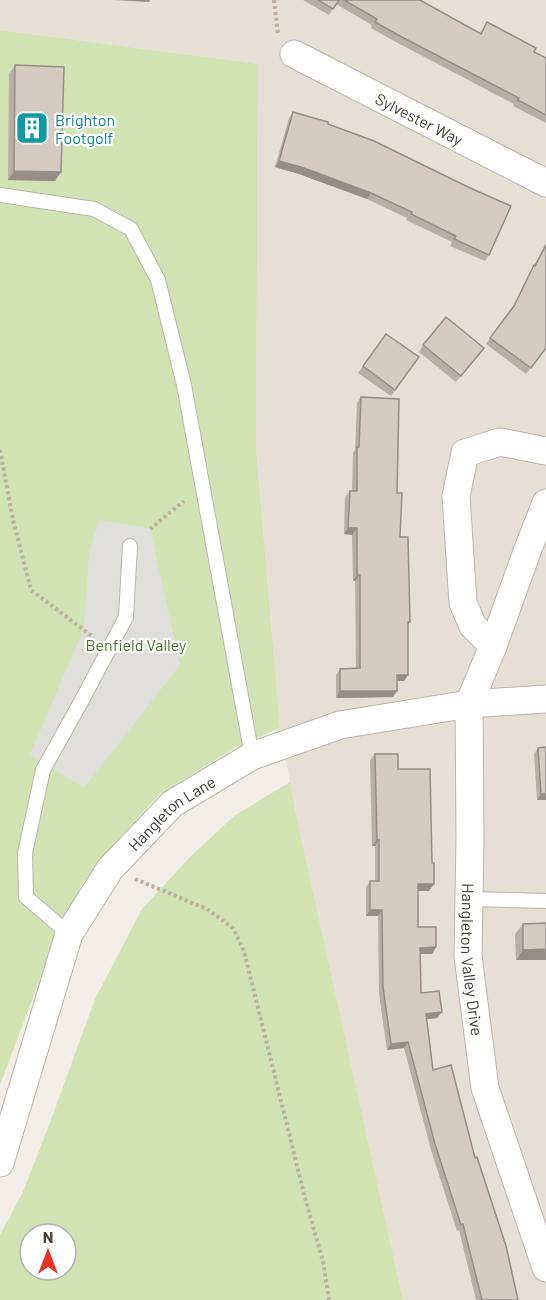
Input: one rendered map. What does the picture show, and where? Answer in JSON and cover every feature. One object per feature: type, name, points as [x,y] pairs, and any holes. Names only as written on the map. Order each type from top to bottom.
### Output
[{"type":"street","name":"Sylvester Way","points":[[294,54],[546,183]]},
{"type":"street","points":[[494,646],[473,626],[463,603],[456,496],[465,453],[500,442],[546,451]]},
{"type":"street","name":"Hangleton Valley Drive","points":[[546,503],[494,646],[469,704],[468,956],[485,1088],[546,1268]]},
{"type":"street","name":"Hangleton Lane","points":[[0,1163],[69,934],[110,869],[172,804],[252,756],[340,725],[469,704],[546,699]]},
{"type":"lane","points":[[0,195],[94,209],[131,229],[158,280],[184,385],[252,756]]},
{"type":"lane","points":[[69,934],[26,897],[25,854],[43,770],[126,617],[130,546]]},
{"type":"lane","points":[[469,900],[546,901]]},
{"type":"path","points":[[0,450],[13,520],[31,590],[108,648]]},
{"type":"path","points":[[150,529],[202,487]]},
{"type":"path","points":[[110,869],[207,909],[233,928],[244,951],[305,1198],[323,1261],[329,1300]]},
{"type":"shaded area","points":[[0,0],[546,0],[546,1300],[403,1300],[297,819],[280,728],[256,447],[258,64],[0,30]]},
{"type":"shaded area","points":[[99,520],[150,529],[180,665],[84,788],[30,755],[84,628],[89,553]]},
{"type":"green space","name":"Benfield Valley","points":[[0,30],[258,64],[256,447],[280,728],[235,748],[160,794],[122,835],[81,886],[40,979],[0,1085]]},
{"type":"green space","points":[[290,782],[403,1300],[0,1300],[0,1235],[22,1194],[95,999],[142,909],[190,857],[234,816]]},
{"type":"building","points":[[318,0],[339,0],[333,9]]},
{"type":"building","points":[[344,0],[420,0],[481,34],[487,22],[536,48],[534,52],[546,58],[546,115],[518,100],[519,98],[375,22],[377,19]]},
{"type":"building","name":"Brighton Footgolf","points":[[15,65],[64,67],[61,172],[14,171]]},
{"type":"building","points":[[293,112],[328,122],[328,124],[374,141],[511,206],[489,255],[454,239],[456,236],[411,214],[412,212],[371,193],[279,161]]},
{"type":"building","points":[[546,245],[546,348],[531,368],[490,338],[514,306]]},
{"type":"building","points":[[446,317],[484,348],[461,376],[423,345]]},
{"type":"building","points":[[386,334],[419,357],[395,390],[363,366]]},
{"type":"building","points":[[361,397],[399,399],[397,493],[402,493],[400,537],[408,537],[410,622],[408,622],[408,675],[397,675],[397,691],[340,691],[340,669],[360,668],[360,575],[357,575],[357,528],[348,528],[350,491],[357,491],[357,447],[359,447]]},
{"type":"building","points":[[546,747],[546,794],[541,794],[538,748]]},
{"type":"building","points":[[375,754],[398,754],[398,769],[430,769],[434,884],[418,884],[418,927],[436,927],[436,947],[420,948],[421,993],[439,991],[442,1012],[426,1014],[433,1070],[451,1065],[475,1158],[477,1157],[506,1246],[518,1300],[482,1300],[463,1224],[461,1225],[435,1144],[408,1042],[391,1044],[383,987],[382,910],[370,910],[370,881],[379,881]]},
{"type":"building","points":[[546,923],[546,949],[523,950],[523,924]]},
{"type":"place","name":"Brighton Footgolf","points":[[32,128]]}]
